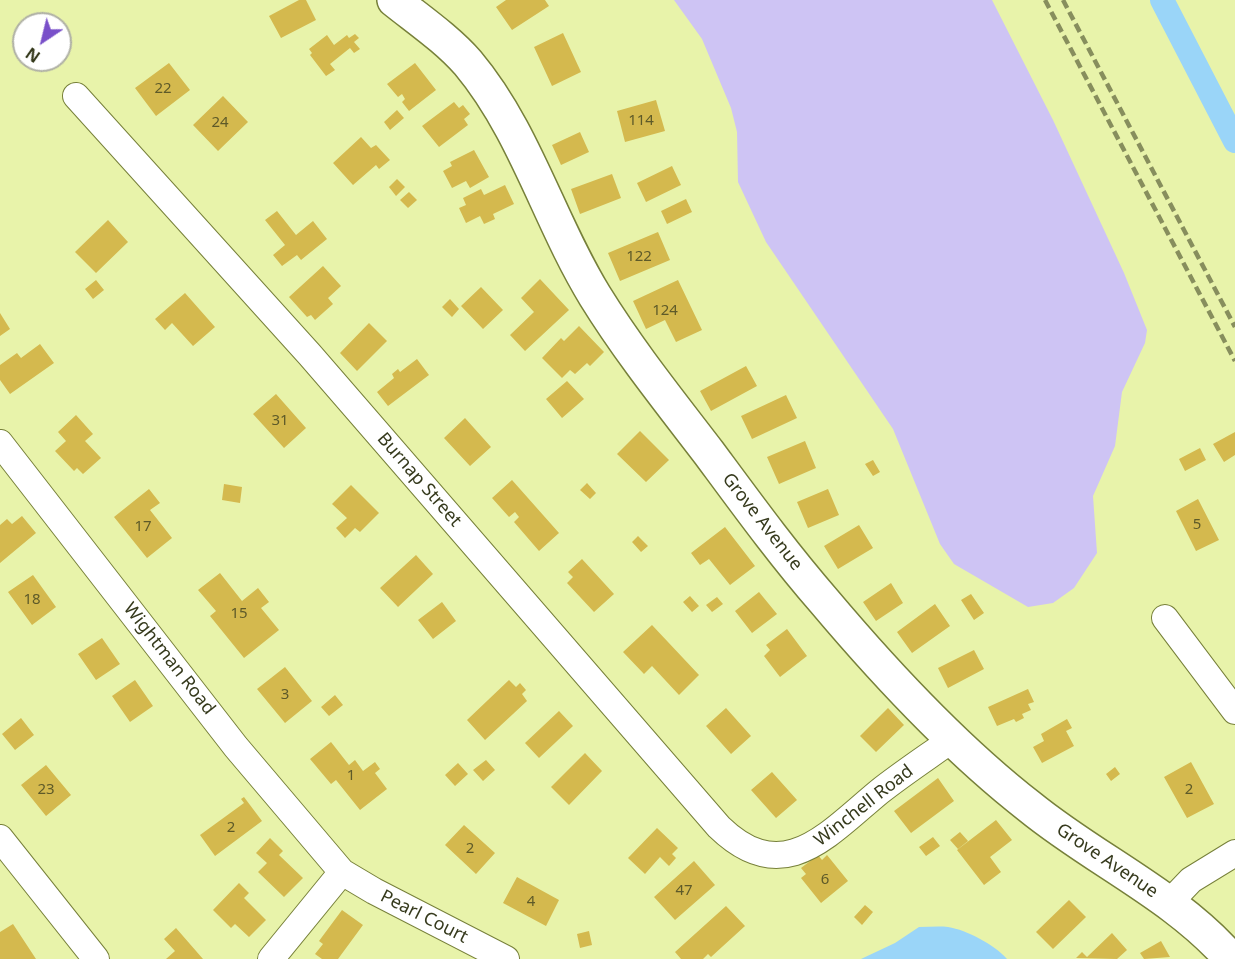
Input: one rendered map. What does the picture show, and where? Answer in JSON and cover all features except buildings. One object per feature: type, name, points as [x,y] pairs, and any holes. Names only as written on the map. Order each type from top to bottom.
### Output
[{"type":"street","name":"Grove Avenue","points":[[394,0],[458,53],[489,91],[505,118],[581,271],[606,314],[658,387],[822,599],[954,738],[1030,808],[1169,903],[1204,931],[1231,959]]},
{"type":"street","name":"Burnap Street","points":[[76,96],[310,355],[719,827],[744,846],[767,855]]},
{"type":"street","name":"Wightman Road","points":[[0,443],[236,747],[342,872]]},
{"type":"street","points":[[1165,618],[1235,711]]},
{"type":"street","name":"Winchell Road","points":[[767,855],[791,855],[814,845],[889,785],[954,738]]},
{"type":"street","points":[[0,838],[96,959]]},
{"type":"street","points":[[1169,903],[1191,880],[1235,853]]},
{"type":"street","points":[[271,959],[342,872]]},
{"type":"street","name":"Pearl Court","points":[[342,872],[506,959]]},
{"type":"shaded area","points":[[674,0],[992,0],[1053,120],[1124,273],[1147,330],[1145,343],[1122,392],[1115,446],[1093,496],[1097,553],[1074,588],[1053,603],[1028,607],[954,564],[940,544],[893,429],[766,242],[738,182],[737,132],[731,108],[702,39]]},
{"type":"water","points":[[919,927],[948,927],[964,931],[988,944],[1007,959],[861,959],[895,943]]},
{"type":"waterway","points":[[1162,0],[1235,141]]},
{"type":"railway","points":[[1045,0],[1235,361]]},
{"type":"railway","points":[[1063,0],[1235,327]]}]
